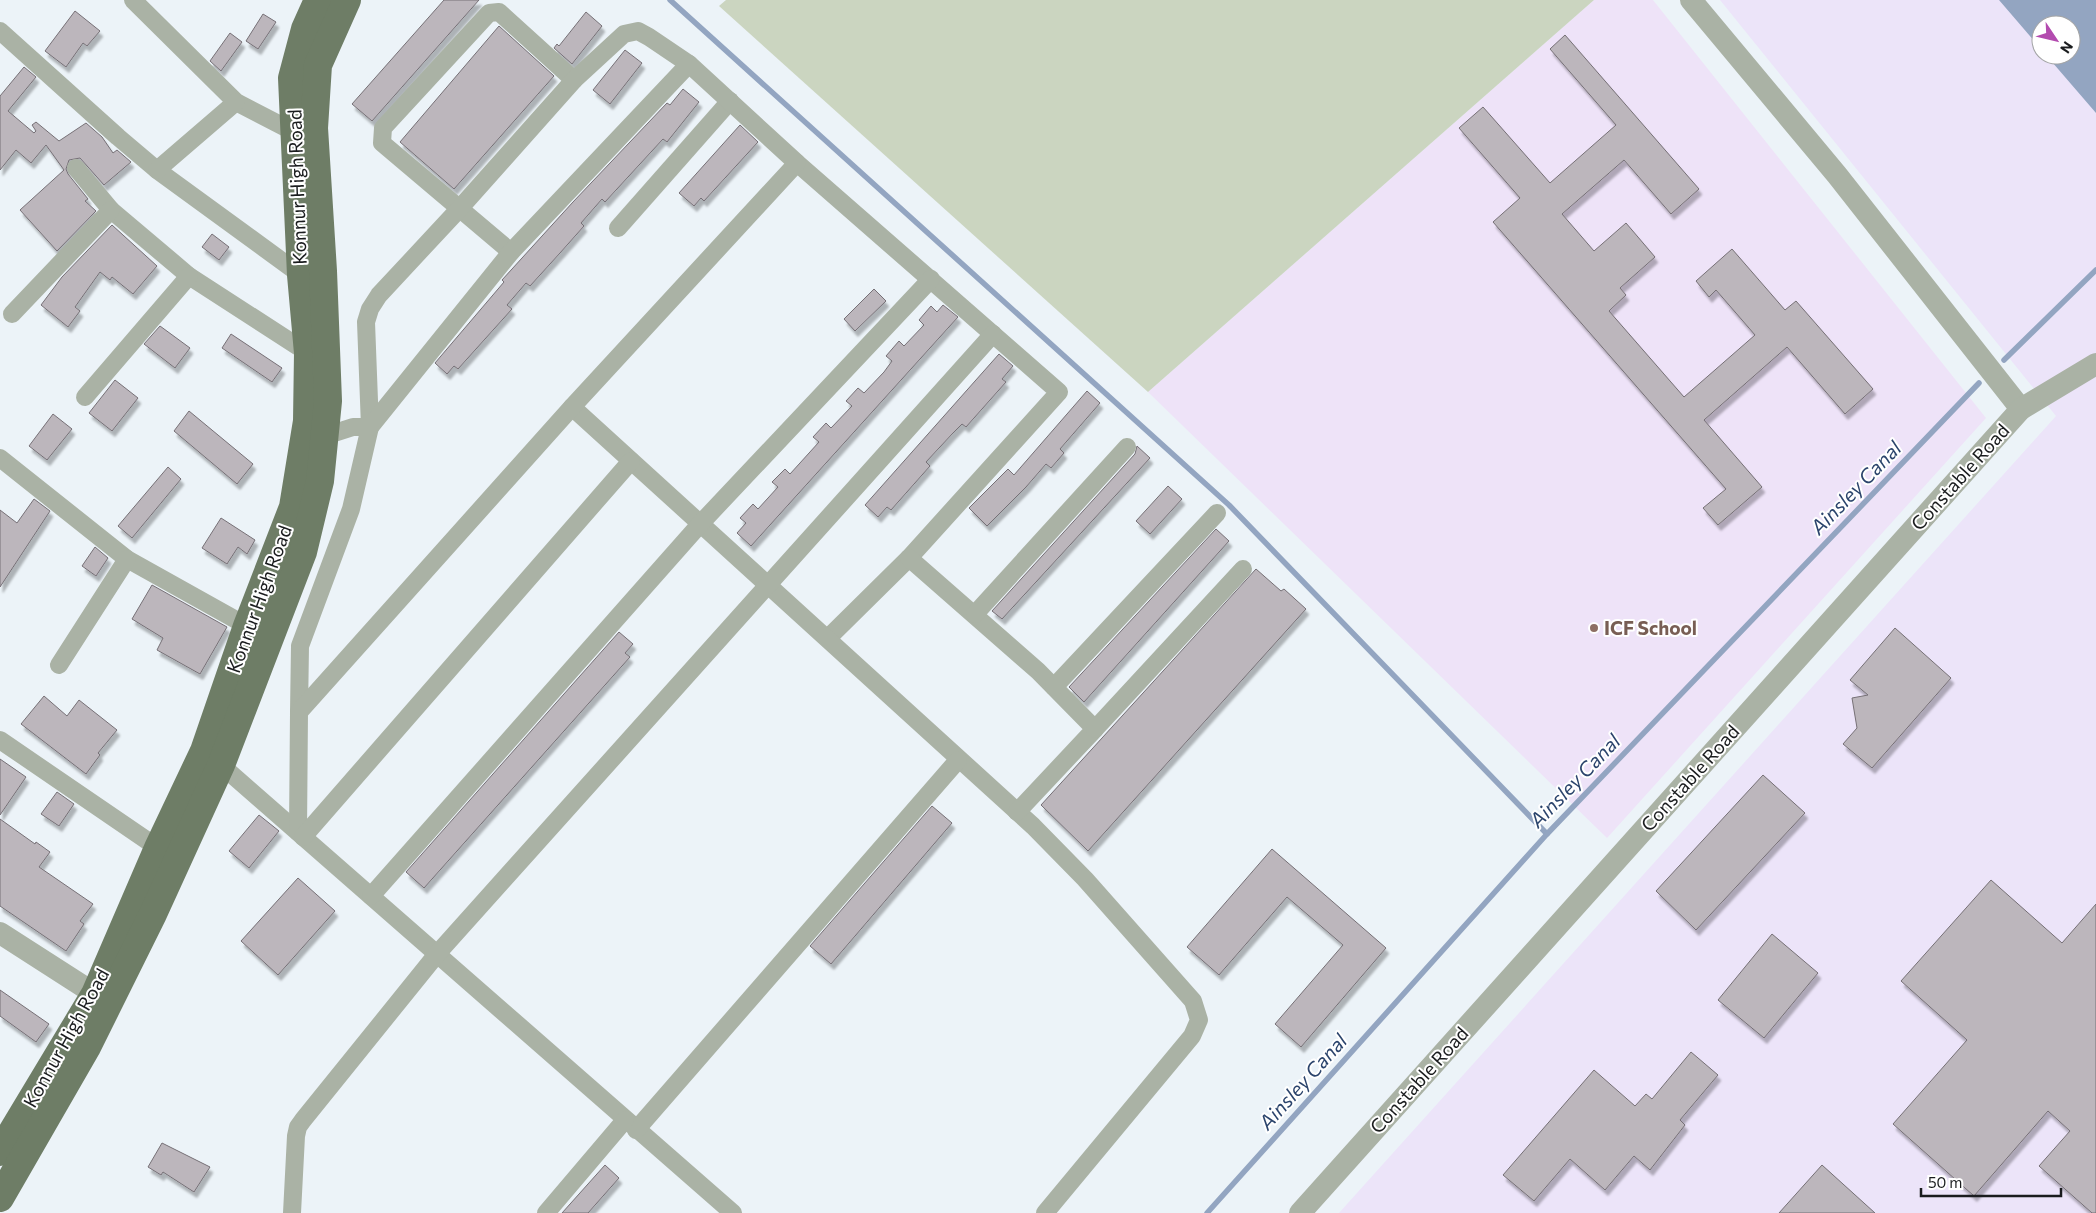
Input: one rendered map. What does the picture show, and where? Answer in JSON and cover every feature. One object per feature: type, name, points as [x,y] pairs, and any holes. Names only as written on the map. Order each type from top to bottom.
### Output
[{"type":"main road","name":"Konnur High Road","points":[[0,1152],[95,994],[158,848],[204,752],[247,626],[294,507],[307,421],[308,353],[301,275],[292,78],[304,29],[318,0]]},
{"type":"main road","points":[[0,1198],[87,1047],[153,914],[221,766],[303,552],[320,481],[325,436],[327,381],[323,272],[314,128],[318,65],[347,0]]},
{"type":"street","points":[[132,0],[236,102],[294,132]]},
{"type":"street","points":[[1691,0],[1837,175],[2021,409]]},
{"type":"street","points":[[511,252],[382,143],[383,128],[489,13],[499,12],[574,80]]},
{"type":"street","points":[[0,31],[157,170],[301,275]]},
{"type":"street","points":[[301,835],[300,646],[350,509],[370,427],[366,322],[370,309],[379,295],[460,208],[574,80],[624,34],[638,31],[689,64],[797,163],[1059,392],[909,558],[828,638]]},
{"type":"street","points":[[370,427],[511,252],[689,64]]},
{"type":"street","points":[[618,228],[730,101]]},
{"type":"street","points":[[157,170],[236,102]]},
{"type":"street","points":[[300,712],[572,407],[797,163]]},
{"type":"street","points":[[76,168],[111,210],[189,276],[308,353]]},
{"type":"street","points":[[12,314],[111,210]]},
{"type":"street","points":[[85,396],[189,276]]},
{"type":"street","points":[[371,896],[701,524],[931,279]]},
{"type":"street","points":[[292,1213],[298,1127],[436,954],[994,334]]},
{"type":"street","name":"Constable Road","points":[[1300,1213],[2021,409],[2096,364]]},
{"type":"street","points":[[572,407],[1017,812],[1085,879],[1193,1001],[1199,1020],[1192,1036],[1045,1213]]},
{"type":"street","points":[[325,436],[353,427],[370,427]]},
{"type":"street","points":[[975,614],[1127,447]]},
{"type":"street","points":[[0,458],[127,559],[247,626]]},
{"type":"street","points":[[301,835],[632,461]]},
{"type":"street","points":[[1054,687],[1217,513]]},
{"type":"street","points":[[909,558],[975,614],[1054,687],[1095,729]]},
{"type":"street","points":[[59,665],[127,559]]},
{"type":"street","points":[[1017,812],[1243,569]]},
{"type":"street","points":[[0,740],[158,848]]},
{"type":"street","points":[[546,1213],[631,1125],[958,760]]},
{"type":"street","points":[[221,766],[733,1213]]},
{"type":"street","points":[[0,933],[95,994]]},
{"type":"shaded area","name":"ICF School","points":[[1594,0],[1653,0],[1986,418],[1607,838],[1148,392]]},
{"type":"shaded area","points":[[1720,0],[2096,0],[2096,1213],[1339,1213],[2056,416]]},
{"type":"green space","points":[[726,0],[1594,0],[1148,392],[719,6]]},
{"type":"water","points":[[1999,0],[2096,0],[2096,113],[2055,65],[2081,65],[2081,15],[2031,15],[2031,37]]},
{"type":"building","points":[[444,0],[479,0],[372,121],[352,104]]},
{"type":"building","points":[[75,11],[100,31],[87,46],[83,43],[66,67],[45,51]]},
{"type":"building","points":[[586,12],[602,26],[572,64],[554,48],[557,44],[559,46]]},
{"type":"building","points":[[263,14],[276,22],[258,49],[246,41]]},
{"type":"building","points":[[499,26],[554,76],[454,189],[400,142]]},
{"type":"building","points":[[230,33],[242,42],[221,71],[210,61]]},
{"type":"building","points":[[1565,35],[1699,189],[1671,214],[1624,160],[1562,214],[1594,251],[1626,223],[1655,257],[1620,288],[1626,295],[1609,311],[1684,397],[1755,335],[1716,290],[1709,297],[1696,281],[1732,249],[1785,310],[1796,301],[1873,389],[1845,414],[1787,347],[1704,420],[1762,487],[1718,525],[1703,508],[1726,489],[1493,222],[1520,198],[1459,128],[1483,107],[1550,183],[1616,125],[1550,49]]},
{"type":"building","points":[[625,50],[642,63],[610,104],[593,90]]},
{"type":"building","points":[[24,67],[36,77],[8,111],[34,133],[36,131],[32,125],[36,122],[59,141],[86,123],[102,137],[113,153],[117,150],[131,162],[104,185],[80,158],[69,160],[66,169],[68,174],[88,199],[85,201],[96,211],[57,251],[20,210],[64,170],[46,145],[31,163],[16,150],[0,170],[0,96]]},
{"type":"building","points":[[683,89],[699,102],[667,142],[663,139],[605,202],[602,199],[581,223],[584,226],[560,253],[530,286],[526,283],[507,305],[512,309],[458,369],[454,366],[447,374],[435,363],[504,282],[502,280],[573,202],[667,103],[670,105]]},
{"type":"building","points":[[740,125],[758,142],[704,201],[701,198],[694,206],[679,193]]},
{"type":"building","points":[[112,225],[157,266],[133,294],[112,277],[110,280],[100,272],[75,307],[80,311],[68,327],[41,305],[62,277]]},
{"type":"building","points":[[212,234],[229,247],[219,260],[202,247]]},
{"type":"building","points":[[874,289],[886,301],[855,331],[844,319]]},
{"type":"building","points":[[943,305],[958,317],[751,546],[737,533],[746,523],[740,518],[753,504],[758,509],[778,487],[772,482],[785,469],[790,474],[819,442],[813,437],[826,423],[831,428],[852,406],[846,401],[858,388],[864,393],[884,372],[892,361],[886,356],[899,341],[904,346],[924,325],[919,320],[931,306],[937,312]]},
{"type":"building","points":[[160,326],[190,348],[175,368],[144,344]]},
{"type":"building","points":[[231,334],[282,368],[272,382],[222,348]]},
{"type":"building","points":[[999,354],[1013,366],[1002,379],[1006,382],[966,427],[962,424],[926,462],[930,466],[891,510],[887,507],[878,517],[865,505]]},
{"type":"building","points":[[115,380],[138,398],[112,431],[89,413]]},
{"type":"building","points":[[1087,391],[1100,403],[1060,449],[1064,453],[1051,468],[1046,464],[987,526],[969,508],[1008,469],[1014,475]]},
{"type":"building","points":[[189,411],[253,464],[237,484],[174,431]]},
{"type":"building","points":[[53,414],[72,429],[47,460],[29,446]]},
{"type":"building","points":[[1137,446],[1150,458],[1002,619],[992,611],[1135,454]]},
{"type":"building","points":[[168,467],[181,479],[132,538],[118,526]]},
{"type":"building","points":[[1168,486],[1182,499],[1150,534],[1136,521]]},
{"type":"building","points":[[34,499],[50,511],[0,587],[0,510],[17,523]]},
{"type":"building","points":[[221,518],[255,540],[247,554],[238,547],[227,564],[202,548]]},
{"type":"building","points":[[1216,529],[1229,541],[1084,702],[1069,687]]},
{"type":"building","points":[[95,547],[108,558],[96,576],[82,566]]},
{"type":"building","points":[[1256,569],[1281,591],[1284,589],[1306,609],[1088,851],[1041,805]]},
{"type":"building","points":[[152,585],[227,627],[200,674],[157,650],[163,638],[132,619]]},
{"type":"building","points":[[1895,628],[1951,678],[1872,768],[1843,744],[1857,728],[1852,698],[1868,695],[1850,680]]},
{"type":"building","points":[[619,632],[633,644],[625,653],[630,657],[424,888],[406,872]]},
{"type":"building","points":[[44,696],[67,716],[79,700],[117,730],[98,753],[100,755],[86,774],[21,724]]},
{"type":"building","points":[[0,759],[26,777],[0,815]]},
{"type":"building","points":[[1763,775],[1805,813],[1696,930],[1656,891]]},
{"type":"building","points":[[57,792],[74,804],[59,826],[41,814]]},
{"type":"building","points":[[932,806],[952,823],[831,964],[810,946]]},
{"type":"building","points":[[259,815],[279,831],[249,868],[229,851]]},
{"type":"building","points":[[0,819],[35,844],[36,842],[50,852],[39,867],[93,904],[80,921],[84,924],[66,951],[0,906]]},
{"type":"building","points":[[1272,849],[1386,948],[1301,1047],[1275,1024],[1343,945],[1287,897],[1219,975],[1187,947]]},
{"type":"building","points":[[298,878],[335,911],[278,975],[241,941]]},
{"type":"building","points":[[1991,880],[2062,943],[2096,904],[2096,1213],[2092,1213],[2039,1166],[2070,1131],[2048,1111],[1974,1196],[1893,1124],[1967,1040],[1901,981]]},
{"type":"building","points":[[1772,934],[1818,973],[1764,1038],[1718,1000]]},
{"type":"building","points":[[0,990],[49,1024],[36,1042],[0,1016]]},
{"type":"building","points":[[1691,1052],[1718,1075],[1680,1120],[1685,1125],[1650,1170],[1634,1156],[1605,1190],[1570,1159],[1534,1201],[1503,1175],[1594,1070],[1635,1106],[1646,1094],[1652,1099]]},
{"type":"building","points":[[162,1143],[210,1167],[194,1192],[163,1172],[161,1175],[148,1167]]},
{"type":"building","points":[[605,1165],[619,1178],[588,1213],[562,1213]]},
{"type":"building","points":[[1822,1165],[1875,1213],[1779,1213]]},
{"type":"waterway","points":[[670,0],[1229,505],[1547,834]]},
{"type":"waterway","name":"Ainsley Canal","points":[[2004,360],[2096,270]]},
{"type":"waterway","name":"Ainsley Canal","points":[[1207,1213],[1547,834],[1979,383]]},
{"type":"place","name":"ICF School","points":[[1594,628]]}]
